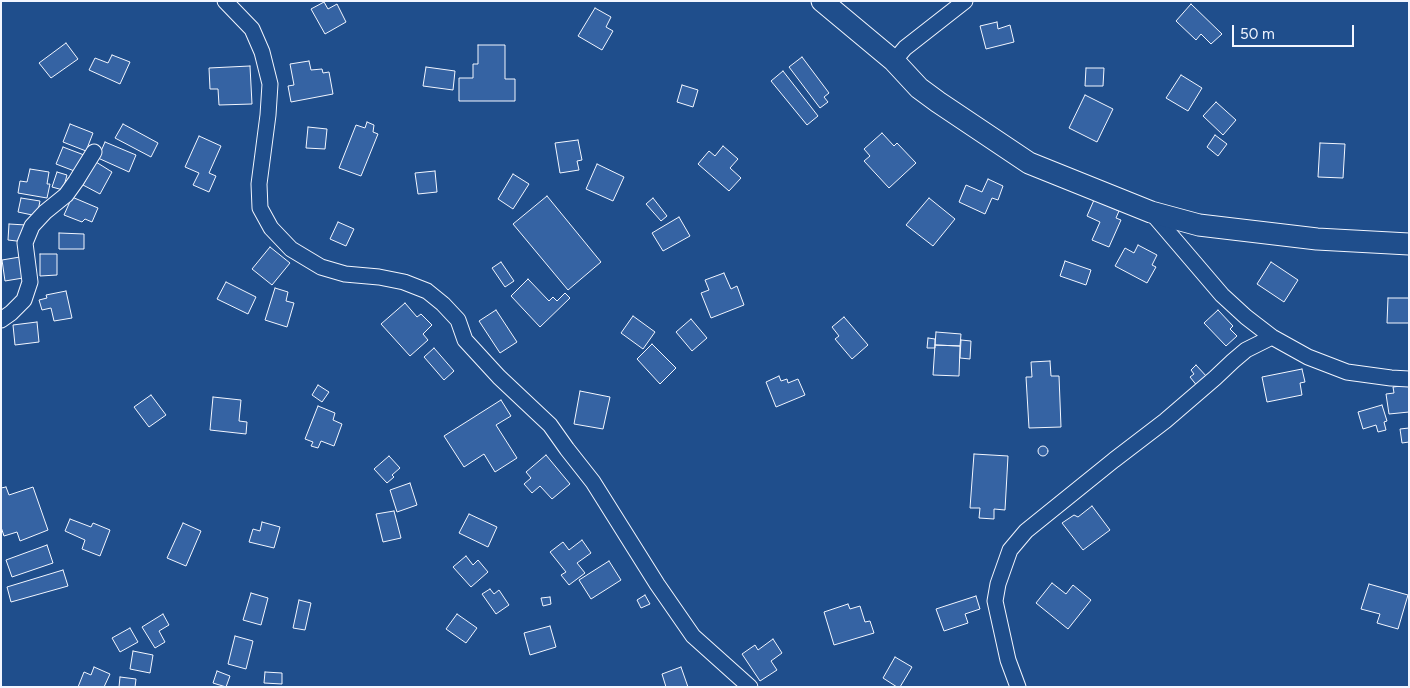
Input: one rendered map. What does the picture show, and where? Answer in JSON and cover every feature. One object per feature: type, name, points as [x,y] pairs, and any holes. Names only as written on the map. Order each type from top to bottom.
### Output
[{"type":"street","points":[[225,1],[252,29],[262,52],[270,84],[259,184],[260,208],[271,228],[291,249],[321,267],[345,274],[379,277],[404,282],[428,291],[443,304],[458,320],[465,340],[470,346],[499,377],[550,425],[593,482],[657,584],[693,636],[750,687]]},
{"type":"street","points":[[822,1],[894,61],[920,88],[1029,163],[1151,212],[1199,225],[1317,239],[1409,244]]},
{"type":"street","points":[[894,61],[905,48],[965,1]]},
{"type":"street","points":[[1,320],[24,300],[30,282],[25,243],[32,226],[45,212],[66,195],[94,152]]},
{"type":"street","points":[[1151,212],[1222,295],[1272,337],[1308,357],[1347,372],[1391,378],[1409,378]]},
{"type":"street","points":[[1018,687],[1008,660],[995,601],[998,584],[1010,550],[1026,532],[1114,460],[1165,422],[1246,350],[1272,337]]},
{"type":"building","points":[[324,2],[328,9],[337,4],[346,22],[325,34],[311,9]]},
{"type":"building","points":[[1191,4],[1222,34],[1211,44],[1201,34],[1196,40],[1176,21]]},
{"type":"building","points":[[595,8],[611,17],[606,27],[613,31],[602,50],[578,36]]},
{"type":"building","points":[[997,22],[998,29],[1010,25],[1014,42],[986,49],[980,26]]},
{"type":"building","points":[[66,43],[78,59],[51,78],[39,63]]},
{"type":"building","points":[[478,45],[505,45],[505,79],[515,79],[515,101],[459,101],[459,78],[473,78],[473,64],[478,64]]},
{"type":"building","points":[[112,55],[130,62],[120,84],[89,70],[95,58],[108,63]]},
{"type":"building","points":[[802,57],[829,93],[824,97],[828,102],[820,108],[789,67]]},
{"type":"building","points":[[309,61],[311,70],[322,69],[323,73],[329,72],[333,94],[291,102],[288,86],[294,85],[290,64]]},
{"type":"building","points":[[250,66],[252,104],[219,105],[218,89],[210,89],[209,68]]},
{"type":"building","points":[[426,67],[455,71],[453,90],[423,86]]},
{"type":"building","points":[[1086,68],[1104,68],[1103,86],[1085,86]]},
{"type":"building","points":[[783,71],[818,116],[807,125],[771,81]]},
{"type":"building","points":[[1181,75],[1202,88],[1188,111],[1166,98]]},
{"type":"building","points":[[682,85],[698,90],[693,107],[677,102]]},
{"type":"building","points":[[1085,95],[1113,109],[1097,142],[1069,128]]},
{"type":"building","points":[[1216,102],[1236,120],[1223,135],[1203,116]]},
{"type":"building","points":[[367,122],[374,125],[373,132],[378,134],[361,176],[339,168],[356,125],[365,128]]},
{"type":"building","points":[[70,124],[93,133],[86,151],[63,142]]},
{"type":"building","points":[[123,124],[158,143],[151,157],[115,138]]},
{"type":"building","points":[[308,127],[327,129],[325,149],[306,148]]},
{"type":"building","points":[[882,133],[894,146],[897,143],[916,163],[889,188],[864,161],[870,156],[864,149]]},
{"type":"building","points":[[1215,135],[1227,144],[1218,156],[1207,147]]},
{"type":"building","points":[[199,136],[221,146],[209,173],[216,176],[209,192],[193,185],[199,173],[185,167]]},
{"type":"building","points":[[578,140],[582,160],[577,161],[579,170],[560,173],[555,143]]},
{"type":"building","points":[[105,142],[136,155],[129,172],[98,158]]},
{"type":"building","points":[[1320,143],[1345,144],[1343,178],[1318,177]]},
{"type":"building","points":[[723,146],[738,159],[730,168],[741,178],[729,191],[698,164],[709,151],[715,156]]},
{"type":"building","points":[[63,147],[84,155],[77,172],[56,164]]},
{"type":"building","points":[[96,162],[112,172],[100,194],[83,185]]},
{"type":"building","points":[[597,164],[624,177],[613,201],[586,189]]},
{"type":"building","points":[[30,169],[49,172],[47,184],[50,184],[47,198],[18,193],[20,181],[27,182]]},
{"type":"building","points":[[435,171],[437,192],[418,194],[415,173]]},
{"type":"building","points":[[57,172],[67,175],[63,190],[52,187]]},
{"type":"building","points":[[513,174],[529,184],[513,209],[498,199]]},
{"type":"building","points":[[988,179],[1003,186],[998,200],[992,198],[985,214],[959,202],[966,185],[982,192]]},
{"type":"building","points":[[547,196],[601,262],[568,290],[513,224]]},
{"type":"building","points":[[72,197],[98,208],[92,222],[85,219],[82,222],[64,215]]},
{"type":"building","points":[[21,198],[40,201],[37,216],[18,212]]},
{"type":"building","points":[[653,198],[667,216],[661,221],[646,204]]},
{"type":"building","points":[[929,198],[955,219],[933,246],[906,225]]},
{"type":"building","points":[[1094,200],[1119,211],[1116,218],[1121,220],[1109,247],[1092,240],[1100,222],[1087,216]]},
{"type":"building","points":[[679,217],[690,236],[663,251],[652,233]]},
{"type":"building","points":[[338,222],[354,229],[346,246],[330,239]]},
{"type":"building","points":[[9,224],[26,225],[25,242],[8,240]]},
{"type":"building","points":[[59,233],[84,234],[84,249],[59,249]]},
{"type":"building","points":[[1138,245],[1157,255],[1152,265],[1156,267],[1147,283],[1115,266],[1125,248],[1134,253]]},
{"type":"building","points":[[270,247],[290,263],[272,285],[252,269]]},
{"type":"building","points":[[40,254],[57,254],[57,275],[40,276]]},
{"type":"building","points":[[20,257],[23,278],[5,281],[2,260]]},
{"type":"building","points":[[1065,261],[1091,270],[1086,285],[1060,276]]},
{"type":"building","points":[[501,262],[514,281],[505,287],[492,268]]},
{"type":"building","points":[[1271,262],[1298,280],[1284,302],[1257,284]]},
{"type":"building","points":[[724,273],[731,289],[737,286],[744,305],[711,318],[701,293],[709,290],[705,280]]},
{"type":"building","points":[[528,279],[549,301],[553,297],[557,301],[565,293],[570,298],[540,327],[511,296]]},
{"type":"building","points":[[226,282],[256,297],[248,314],[217,299]]},
{"type":"building","points":[[275,288],[288,292],[286,301],[294,303],[287,327],[265,320]]},
{"type":"building","points":[[66,291],[72,318],[54,321],[51,308],[42,310],[39,300],[47,298],[46,295]]},
{"type":"building","points":[[1388,298],[1409,298],[1409,323],[1387,323]]},
{"type":"building","points":[[405,303],[417,317],[421,314],[432,325],[423,334],[428,340],[410,356],[381,324]]},
{"type":"building","points":[[496,310],[517,342],[500,353],[479,321]]},
{"type":"building","points":[[1218,310],[1233,326],[1230,329],[1237,336],[1226,346],[1204,323]]},
{"type":"building","points":[[633,316],[655,332],[643,349],[621,333]]},
{"type":"building","points":[[844,317],[868,345],[852,359],[835,339],[839,336],[832,327]]},
{"type":"building","points":[[691,319],[707,338],[692,351],[676,332]]},
{"type":"building","points":[[37,322],[39,342],[15,345],[13,325]]},
{"type":"building","points":[[936,332],[961,334],[960,346],[935,345]]},
{"type":"building","points":[[928,338],[935,339],[935,348],[927,348]]},
{"type":"building","points":[[961,340],[971,341],[970,359],[960,358]]},
{"type":"building","points":[[652,344],[676,368],[660,384],[637,359]]},
{"type":"building","points":[[935,345],[960,346],[959,376],[933,375]]},
{"type":"building","points":[[434,348],[454,371],[444,380],[424,357]]},
{"type":"building","points":[[1050,361],[1051,376],[1059,376],[1061,427],[1029,428],[1026,377],[1032,377],[1031,362]]},
{"type":"building","points":[[1196,365],[1208,378],[1198,387],[1190,377],[1194,374],[1191,370]]},
{"type":"building","points":[[1302,369],[1305,382],[1300,383],[1302,395],[1267,402],[1262,377]]},
{"type":"building","points":[[779,376],[781,381],[787,379],[788,383],[798,379],[805,395],[776,407],[766,382]]},
{"type":"building","points":[[318,385],[329,392],[322,402],[312,395]]},
{"type":"building","points":[[1409,385],[1409,412],[1389,414],[1386,394],[1394,393],[1393,387]]},
{"type":"building","points":[[580,391],[610,397],[603,429],[574,424]]},
{"type":"building","points":[[151,395],[166,415],[149,427],[134,407]]},
{"type":"building","points":[[213,397],[241,400],[239,421],[247,422],[246,434],[210,430]]},
{"type":"building","points":[[501,400],[511,416],[496,425],[517,458],[495,472],[484,454],[464,467],[444,436]]},
{"type":"building","points":[[1382,405],[1387,421],[1384,422],[1386,430],[1378,432],[1376,425],[1363,429],[1358,412]]},
{"type":"building","points":[[318,406],[335,413],[333,420],[342,424],[334,446],[321,441],[318,448],[311,446],[313,442],[305,439]]},
{"type":"building","points":[[1409,428],[1409,442],[1402,443],[1400,429]]},
{"type":"building","points":[[1041,446],[1045,446],[1048,451],[1047,455],[1041,456],[1038,453],[1038,449]]},
{"type":"building","points":[[974,454],[1008,456],[1005,510],[994,509],[994,519],[979,518],[980,508],[970,508]]},
{"type":"building","points":[[546,455],[570,484],[552,499],[540,486],[532,493],[524,484],[531,478],[526,472]]},
{"type":"building","points":[[389,456],[400,468],[387,483],[374,469]]},
{"type":"building","points":[[410,483],[417,505],[397,512],[390,490]]},
{"type":"building","points":[[6,487],[9,495],[33,487],[48,530],[20,541],[17,532],[4,536],[1,527],[1,488]]},
{"type":"building","points":[[1092,506],[1110,530],[1083,550],[1062,523],[1074,515],[1078,517]]},
{"type":"building","points":[[394,511],[401,538],[383,542],[376,514]]},
{"type":"building","points":[[469,514],[497,527],[488,547],[459,533]]},
{"type":"building","points":[[70,519],[91,527],[93,523],[110,530],[100,556],[82,549],[85,540],[65,531]]},
{"type":"building","points":[[262,522],[280,527],[274,548],[249,542],[253,529],[260,531]]},
{"type":"building","points":[[183,523],[201,531],[186,566],[167,558]]},
{"type":"building","points":[[582,540],[591,553],[577,563],[585,573],[569,585],[561,575],[566,572],[550,552],[563,542],[569,550]]},
{"type":"building","points":[[47,545],[53,563],[12,577],[6,560]]},
{"type":"building","points":[[466,556],[473,565],[478,560],[488,572],[471,587],[453,567]]},
{"type":"building","points":[[609,561],[621,580],[591,599],[579,580]]},
{"type":"building","points":[[63,570],[68,586],[11,602],[7,587]]},
{"type":"building","points":[[1052,583],[1066,594],[1073,585],[1091,600],[1068,629],[1036,603]]},
{"type":"building","points":[[1369,584],[1408,595],[1398,629],[1377,623],[1380,614],[1361,609]]},
{"type":"building","points":[[490,589],[494,594],[499,590],[509,605],[496,614],[482,594]]},
{"type":"building","points":[[251,593],[268,598],[261,625],[243,620]]},
{"type":"building","points":[[645,595],[650,604],[641,608],[637,600]]},
{"type":"building","points":[[976,596],[980,609],[965,614],[968,623],[944,631],[936,609]]},
{"type":"building","points":[[550,597],[551,604],[543,606],[541,598]]},
{"type":"building","points":[[299,600],[311,603],[305,630],[293,628]]},
{"type":"building","points":[[848,604],[850,609],[860,606],[865,622],[870,621],[874,633],[834,645],[824,612]]},
{"type":"building","points":[[163,614],[169,625],[159,631],[165,642],[155,648],[142,627]]},
{"type":"building","points":[[457,614],[477,628],[466,643],[446,629]]},
{"type":"building","points":[[550,626],[556,647],[530,655],[524,633]]},
{"type":"building","points":[[130,628],[138,642],[120,652],[112,638]]},
{"type":"building","points":[[235,636],[253,641],[246,669],[228,664]]},
{"type":"building","points":[[773,639],[782,653],[771,661],[777,670],[760,681],[742,654],[755,645],[758,650]]},
{"type":"building","points":[[133,651],[153,655],[150,673],[130,669]]},
{"type":"building","points":[[895,657],[912,667],[900,687],[883,678]]},
{"type":"building","points":[[94,667],[110,674],[104,687],[78,687],[84,672],[91,675]]},
{"type":"building","points":[[681,667],[688,687],[666,687],[662,674]]},
{"type":"building","points":[[217,671],[230,676],[226,687],[213,683]]},
{"type":"building","points":[[265,672],[282,673],[282,684],[264,683]]},
{"type":"building","points":[[120,677],[136,679],[135,687],[119,687]]}]
